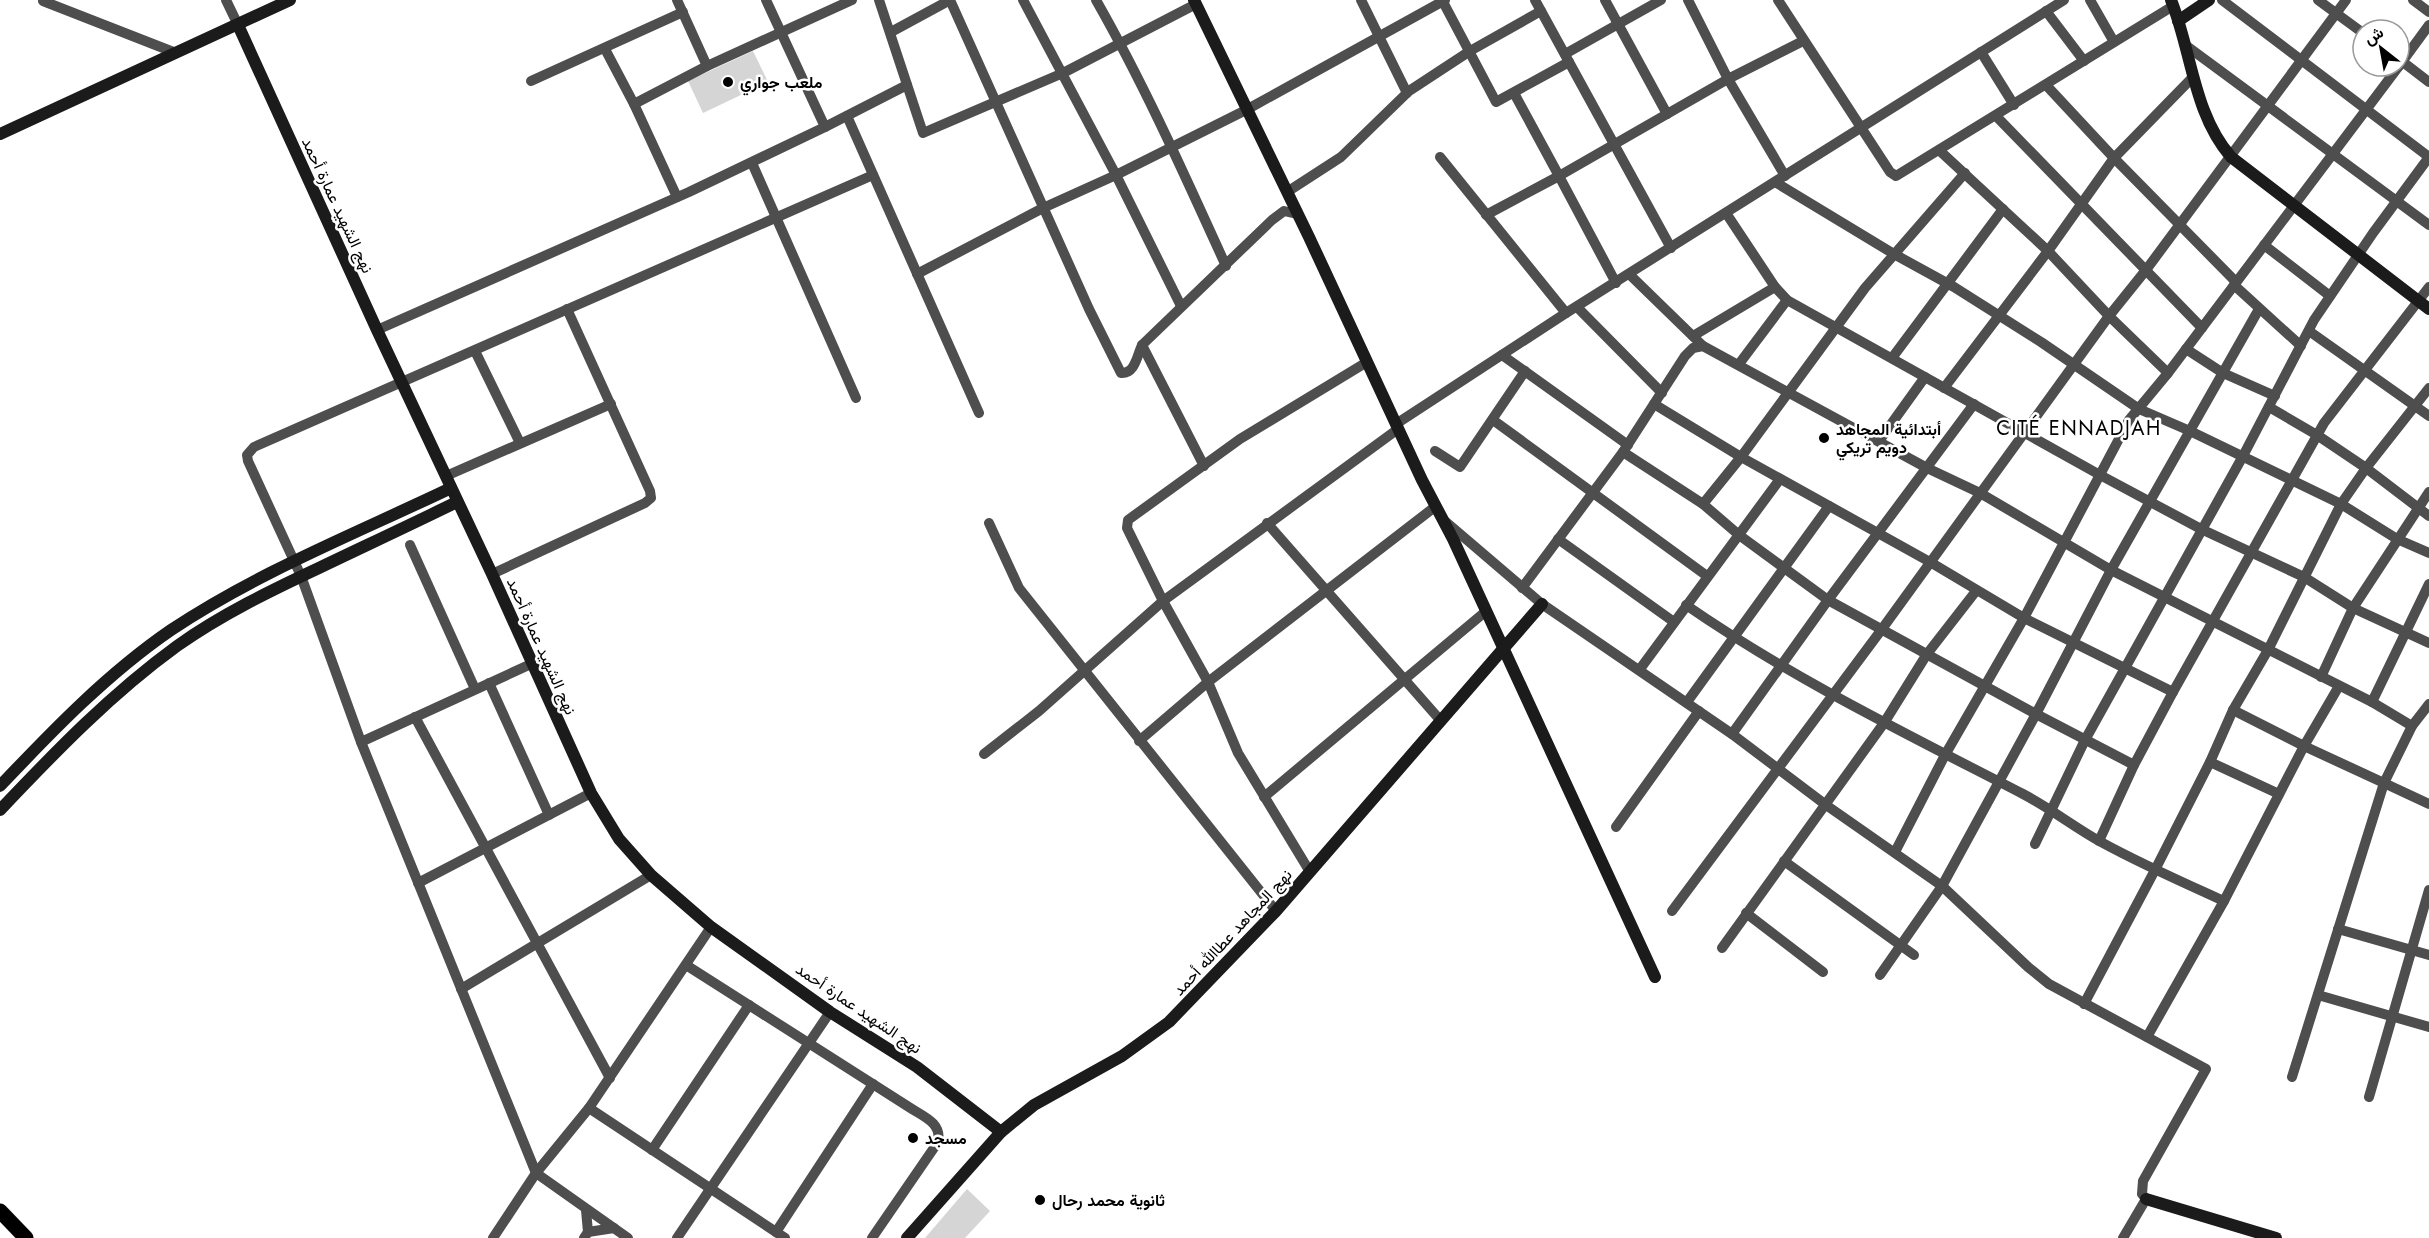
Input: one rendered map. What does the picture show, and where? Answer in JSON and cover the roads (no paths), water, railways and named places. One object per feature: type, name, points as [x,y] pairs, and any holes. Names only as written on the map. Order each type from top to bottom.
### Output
[{"type":"main road","points":[[0,1210],[26,1238]]},
{"type":"street","points":[[226,0],[238,25]]},
{"type":"street","points":[[0,134],[290,0]]},
{"type":"street","points":[[677,0],[707,66]]},
{"type":"street","points":[[766,0],[825,127]]},
{"type":"street","points":[[634,104],[707,66],[852,0]]},
{"type":"street","points":[[879,0],[923,133],[1063,73],[1195,2],[1443,520],[1654,977]]},
{"type":"street","points":[[891,32],[950,0],[1089,309],[1121,373],[1131,370],[1142,345],[1272,220],[1284,212],[1297,214]]},
{"type":"street","points":[[1023,0],[1116,175],[1181,306]]},
{"type":"street","points":[[1096,0],[1172,146],[1226,266]]},
{"type":"street","points":[[1361,0],[1407,93]]},
{"type":"street","points":[[917,274],[1043,208],[1116,175],[1246,110],[1443,0],[1496,102],[1514,93],[1618,24],[1661,0]]},
{"type":"street","points":[[1535,0],[1671,248]]},
{"type":"street","points":[[1605,0],[1667,114]]},
{"type":"street","points":[[1688,0],[1728,80],[1785,176]]},
{"type":"street","points":[[1778,0],[1893,176],[1899,176],[1940,151],[2172,3],[2192,78],[2209,122],[2230,157],[2429,309]]},
{"type":"street","points":[[984,754],[1039,711],[1163,601],[1397,426],[1566,314],[2064,0]]},
{"type":"street","points":[[2090,0],[2114,42]]},
{"type":"street","points":[[2178,21],[2209,0]]},
{"type":"street","points":[[2036,844],[2085,740],[2243,456],[2309,331],[2330,296],[2429,157],[2222,0]]},
{"type":"street","points":[[2318,0],[2351,24]]},
{"type":"street","points":[[1672,911],[1882,629],[2109,316],[2146,270],[2346,0]]},
{"type":"street","points":[[2413,0],[2429,12]]},
{"type":"street","points":[[43,1],[176,53]]},
{"type":"street","points":[[1287,192],[1341,157],[1407,93],[1470,51],[1541,11]]},
{"type":"street","points":[[2046,11],[2084,61]]},
{"type":"street","points":[[531,81],[682,12]]},
{"type":"street","name":"نهج الشهيد عمارة أحمد","points":[[238,25],[377,330],[492,574],[591,794],[619,839],[651,875],[711,927],[830,1012],[917,1067],[1001,1132]]},
{"type":"street","points":[[2411,49],[2429,25]]},
{"type":"street","points":[[1486,214],[1803,41]]},
{"type":"street","points":[[2184,44],[2429,225]]},
{"type":"street","points":[[604,49],[634,104],[677,197]]},
{"type":"street","points":[[1981,52],[2014,105]]},
{"type":"street","points":[[2411,70],[2429,82]]},
{"type":"street","points":[[1944,388],[2048,251],[2114,158],[2192,78]]},
{"type":"street","points":[[1895,852],[1945,755],[2024,618],[2129,420],[2168,374],[2389,78]]},
{"type":"street","points":[[377,330],[752,164],[907,85]]},
{"type":"street","points":[[2046,85],[2259,309],[2301,346]]},
{"type":"street","points":[[1514,93],[1616,283]]},
{"type":"street","points":[[847,116],[978,413]]},
{"type":"street","points":[[1996,116],[2202,328]]},
{"type":"street","points":[[1940,151],[2048,251],[2168,374]]},
{"type":"street","points":[[1440,157],[1566,314]]},
{"type":"street","points":[[752,164],[856,398]]},
{"type":"street","points":[[1703,504],[1741,457],[1836,327],[1894,254],[1965,173]]},
{"type":"street","points":[[628,1238],[536,1173],[361,742],[301,576],[248,461],[249,451],[402,381],[873,175]]},
{"type":"street","points":[[1775,182],[1894,254],[1947,283],[2139,409],[2341,504],[2397,539],[2429,553]]},
{"type":"street","points":[[1892,358],[2003,209]]},
{"type":"street","points":[[1726,213],[1775,287],[1787,300],[2201,529],[2304,578],[2353,608],[2429,643]]},
{"type":"street","points":[[2264,245],[2330,296]]},
{"type":"street","points":[[1629,274],[1704,346],[1927,468],[1980,493],[2110,570],[2372,702],[2412,726]]},
{"type":"street","points":[[1693,336],[1775,287]]},
{"type":"street","points":[[2099,841],[2134,765],[2173,692],[2317,435],[2429,287]]},
{"type":"street","points":[[1739,364],[1787,300]]},
{"type":"street","points":[[1577,307],[1662,393]]},
{"type":"street","points":[[492,574],[649,501],[652,494],[567,309]]},
{"type":"street","points":[[1880,975],[1942,886],[1997,781],[2036,714],[2110,570],[2259,309]]},
{"type":"street","points":[[2309,331],[2429,416]]},
{"type":"street","points":[[1142,345],[1204,466]]},
{"type":"street","points":[[1522,588],[1625,448],[1689,351],[1698,346],[1704,346]]},
{"type":"street","points":[[2186,349],[2223,373],[2275,396]]},
{"type":"street","points":[[475,351],[520,443]]},
{"type":"street","points":[[1502,355],[1828,600],[2134,765]]},
{"type":"street","points":[[1310,872],[1238,753],[1208,682],[1126,528],[1128,520],[1240,439],[1367,362]]},
{"type":"street","points":[[1435,451],[1460,467],[1526,371]]},
{"type":"street","points":[[1879,441],[1925,377]]},
{"type":"street","points":[[2084,1004],[2155,870],[2210,762],[2233,710],[2268,650],[2341,504],[2366,468],[2429,388]]},
{"type":"street","points":[[446,476],[611,404]]},
{"type":"street","points":[[1654,404],[1741,457],[1930,562],[2024,618],[2072,644],[2173,692]]},
{"type":"street","points":[[1732,734],[1828,600],[1974,404]]},
{"type":"street","points":[[2269,407],[2317,435],[2366,468],[2429,516]]},
{"type":"street","points":[[1492,420],[1707,576]]},
{"type":"street","points":[[1640,669],[1780,479]]},
{"type":"street","points":[[0,786],[78,706],[171,630],[248,584],[452,488]]},
{"type":"street","points":[[2321,677],[2353,608],[2429,492]]},
{"type":"street","points":[[0,810],[89,718],[137,676],[179,645],[222,617],[301,576],[457,502]]},
{"type":"street","points":[[1139,741],[1208,682],[1436,506]]},
{"type":"street","points":[[1687,702],[1829,506]]},
{"type":"street","points":[[1443,520],[1542,604],[1687,702],[1776,769],[1942,886],[2049,984],[2206,1069],[2143,1181],[2142,1194],[2146,1199],[2276,1238]]},
{"type":"street","points":[[989,523],[1018,588],[1276,911]]},
{"type":"street","points":[[1267,524],[1441,721]]},
{"type":"street","points":[[1558,539],[1674,622]]},
{"type":"street","points":[[410,545],[475,689]]},
{"type":"street","points":[[2372,702],[2429,584]]},
{"type":"street","points":[[1722,948],[1884,723],[1927,654],[1976,591]]},
{"type":"street","name":"نهج المجاهد عطاالله أحمد","points":[[906,1238],[1001,1132],[1034,1105],[1122,1056],[1169,1023],[1276,911],[1542,604]]},
{"type":"street","points":[[1686,605],[1733,638],[1884,723],[2053,810],[2099,841],[2223,901]]},
{"type":"street","points":[[1264,797],[1485,612]]},
{"type":"street","points":[[361,742],[531,664]]},
{"type":"street","points":[[489,683],[549,814]]},
{"type":"street","points":[[2147,1037],[2223,901],[2304,746],[2339,686]]},
{"type":"street","points":[[2292,1077],[2384,783],[2412,726],[2429,704]]},
{"type":"street","points":[[2233,710],[2429,804]]},
{"type":"street","points":[[1616,827],[1699,711]]},
{"type":"street","points":[[416,717],[610,1078]]},
{"type":"street","points":[[2210,762],[2279,794]]},
{"type":"street","points":[[418,883],[591,794]]},
{"type":"street","points":[[1784,861],[1914,955]]},
{"type":"street","points":[[461,989],[651,875]]},
{"type":"street","points":[[2369,1097],[2429,890]]},
{"type":"street","points":[[1746,914],[1823,972]]},
{"type":"street","points":[[493,1238],[536,1173],[589,1108],[711,927]]},
{"type":"street","points":[[2338,929],[2429,955]]},
{"type":"street","points":[[686,965],[934,1123],[939,1132],[934,1150],[873,1238]]},
{"type":"street","points":[[2318,995],[2429,1027]]},
{"type":"street","points":[[652,1150],[749,1005]]},
{"type":"street","points":[[677,1238],[830,1012]]},
{"type":"street","points":[[589,1108],[780,1235],[873,1084]]},
{"type":"street","points":[[2123,1238],[2146,1199]]},
{"type":"street","points":[[586,1210],[586,1235],[614,1228]]},
{"type":"place","name":"ملعب جواري","points":[[728,82]]},
{"type":"place","name":"أبتدائية المجاهد دويم تريكي","points":[[1824,438]]},
{"type":"place","name":"مسجد","points":[[913,1138]]},
{"type":"place","name":"ثانوية محمد رحال","points":[[1040,1200]]},
{"type":"district","name":"CITÉ ENNADJAH","points":[[2079,428]]}]
